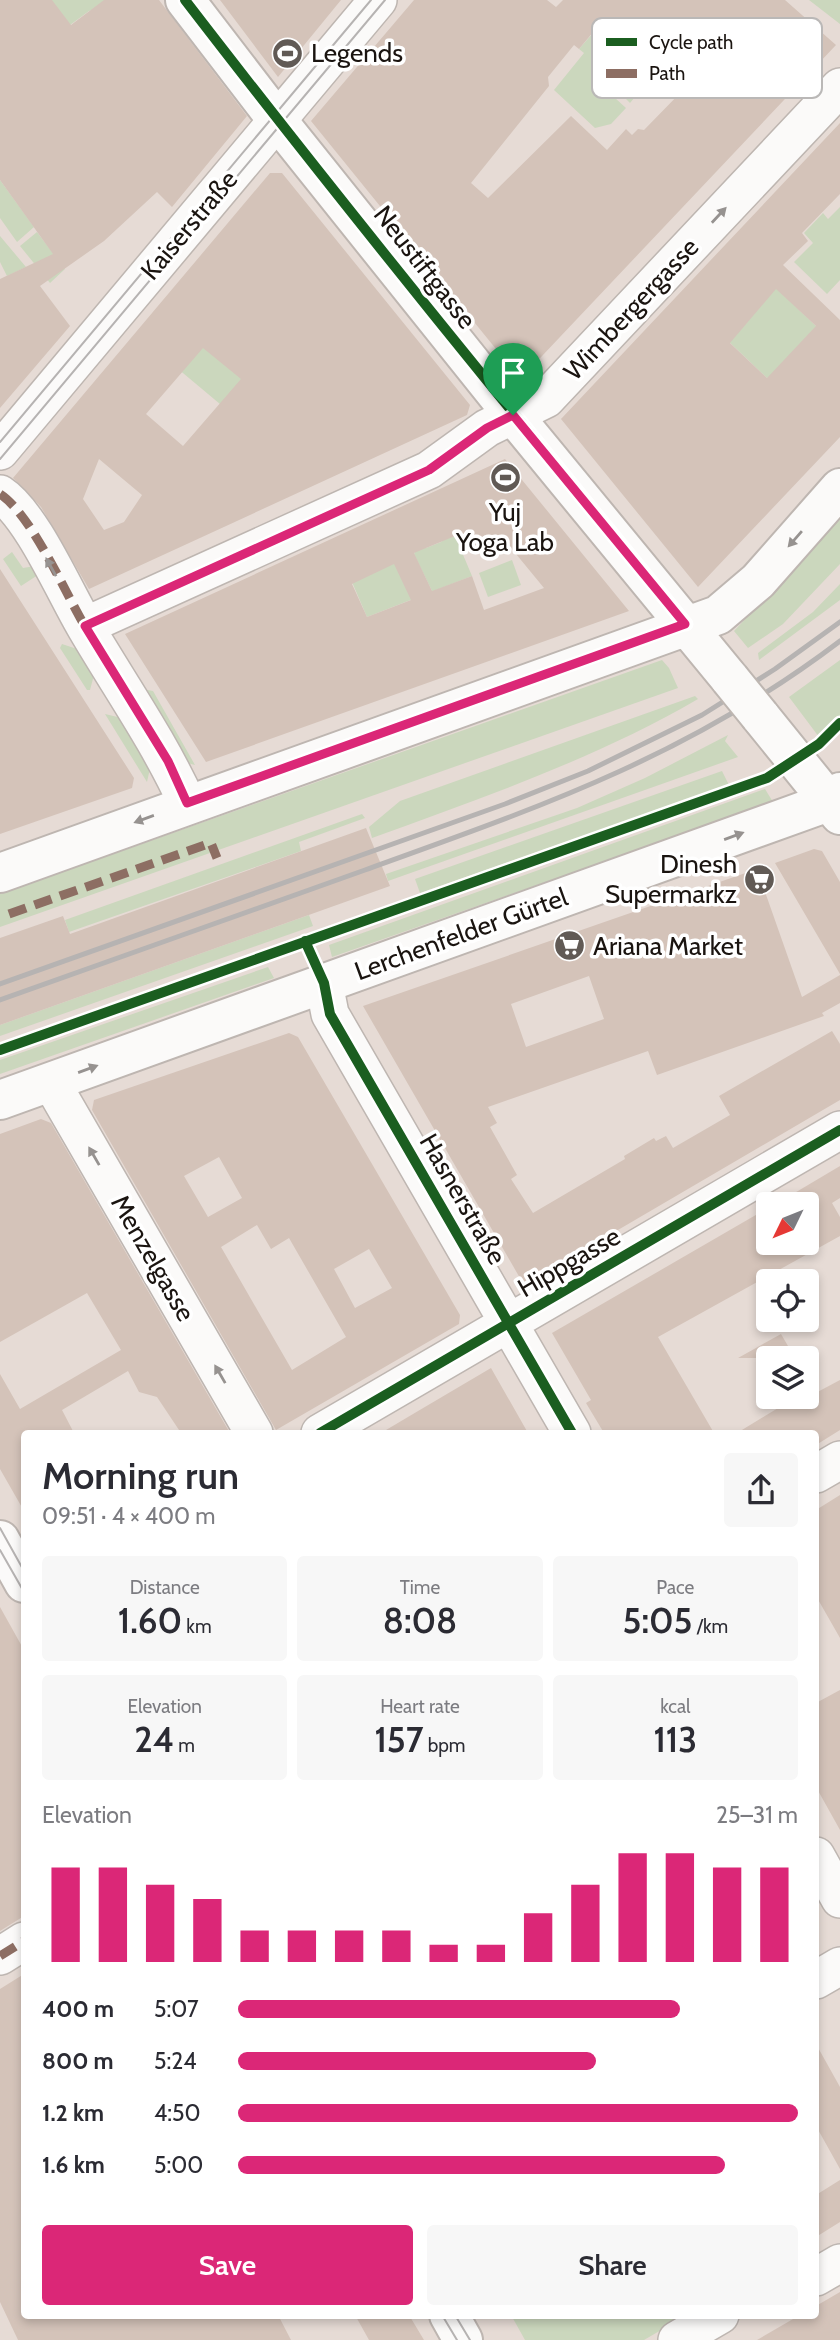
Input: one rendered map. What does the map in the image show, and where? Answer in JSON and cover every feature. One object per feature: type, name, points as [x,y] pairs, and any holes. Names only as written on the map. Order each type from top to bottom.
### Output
[{"type":"main road","name":"Neustiftgasse","points":[[186,0],[513,415],[760,716],[837,803]]},
{"type":"main road","points":[[0,873],[685,624],[718,615],[758,581],[840,488]]},
{"type":"main road","name":"Lerchenfelder Gürtel","points":[[0,1100],[837,803]]},
{"type":"main road","points":[[0,1540],[21,1578]]},
{"type":"main road","points":[[451,2319],[463,2340]]},
{"type":"street","name":"Kaiserstraße","points":[[0,451],[378,0]]},
{"type":"street","name":"Wimbergergasse","points":[[85,626],[429,470],[487,428],[546,399],[840,87]]},
{"type":"street","points":[[0,494],[8,499],[38,544],[168,761],[187,803]]},
{"type":"street","name":"Hasnerstraße","points":[[324,983],[330,1014],[570,1430]]},
{"type":"street","name":"Menzelgasse","points":[[51,1082],[252,1430]]},
{"type":"street","name":"Hippgasse","points":[[325,1430],[840,1130]]},
{"type":"street","points":[[819,1472],[840,1460]]},
{"type":"street","points":[[819,1861],[840,1899]]},
{"type":"street","points":[[0,1956],[21,1943]]},
{"type":"street","points":[[819,1978],[840,1966]]},
{"type":"street","points":[[819,2275],[840,2263]]},
{"type":"street","points":[[677,2340],[713,2319]]},
{"type":"street","points":[[708,2340],[743,2319]]},
{"type":"green space","points":[[44,0],[104,0],[107,5],[89,11],[70,25]]},
{"type":"green space","points":[[809,0],[840,0],[840,24]]},
{"type":"green space","points":[[621,1],[635,14],[632,18],[606,18]]},
{"type":"green space","points":[[592,34],[592,98],[615,98],[626,108],[611,124],[595,128],[554,90],[584,53],[579,49]]},
{"type":"green space","points":[[0,180],[34,227],[17,242],[0,218]]},
{"type":"green space","points":[[840,207],[840,280],[827,294],[794,262],[813,243],[804,233],[823,213],[828,219]]},
{"type":"green space","points":[[37,232],[65,269],[50,283],[20,246]]},
{"type":"green space","points":[[0,236],[26,267],[7,276],[0,262]]},
{"type":"green space","points":[[773,285],[840,349],[767,378],[724,337],[749,320]]},
{"type":"green space","points":[[198,342],[307,433],[251,430],[171,363]]},
{"type":"green space","points":[[840,519],[840,564],[783,624],[748,648],[734,631]]},
{"type":"green space","points":[[453,531],[472,576],[367,617],[352,582],[393,560],[432,591],[414,554],[417,547],[424,545],[426,548],[441,542]]},
{"type":"green space","points":[[12,552],[23,568],[35,566],[41,573],[21,586],[3,559]]},
{"type":"green space","points":[[512,560],[521,585],[488,597],[479,573]]},
{"type":"green space","points":[[840,584],[840,600],[759,660],[758,653],[813,612]]},
{"type":"green space","points":[[62,644],[77,649],[94,675],[90,690],[87,690],[60,648]]},
{"type":"green space","points":[[662,660],[669,668],[678,688],[0,927],[0,894]]},
{"type":"green space","points":[[840,660],[840,716],[819,737],[789,697]]},
{"type":"green space","points":[[126,686],[153,691],[195,765],[172,759]]},
{"type":"green space","points":[[695,696],[698,699],[659,721],[579,759],[372,838],[369,827],[400,801]]},
{"type":"green space","points":[[105,714],[130,720],[153,755],[147,782]]},
{"type":"green space","points":[[728,735],[725,741],[738,757],[388,881],[386,874],[577,808],[645,778]]},
{"type":"green space","points":[[722,771],[729,785],[420,893],[415,879]]},
{"type":"green space","points":[[765,789],[773,802],[332,957],[329,945]]},
{"type":"green space","points":[[362,814],[365,818],[299,842],[301,851],[69,932],[65,920]]},
{"type":"green space","points":[[309,915],[313,926],[0,1036],[0,1025]]},
{"type":"green space","points":[[268,967],[274,978],[0,1074],[0,1060]]},
{"type":"green space","points":[[513,2319],[680,2319],[644,2340],[525,2340]]},
{"type":"building","points":[[0,0],[52,0],[71,25],[104,0],[159,0],[247,116],[172,207],[157,192],[104,241],[40,286],[70,326],[0,408],[0,279],[53,254],[0,180]]},
{"type":"building","points":[[220,0],[341,0],[278,77]]},
{"type":"building","points":[[414,0],[547,0],[556,7],[563,0],[785,0],[805,18],[592,18],[592,33],[579,49],[574,45],[548,77],[549,86],[471,183],[488,198],[571,116],[607,150],[626,129],[632,135],[638,129],[644,130],[675,98],[786,98],[525,374],[517,375],[311,121]]},
{"type":"building","points":[[822,33],[836,45],[822,60]]},
{"type":"building","points":[[840,123],[840,194],[802,233],[808,241],[783,265],[840,320],[840,437],[698,587],[561,419]],"holes":[[[776,289],[816,326],[767,378],[730,343]]]},
{"type":"building","points":[[270,173],[282,173],[470,405],[467,415],[89,589],[41,507],[13,478]],"holes":[[[203,348],[241,379],[183,446],[146,414]],[[99,459],[142,495],[124,522],[104,530],[83,499]]]},
{"type":"building","points":[[505,459],[629,611],[206,762],[125,634]],"holes":[[[455,536],[463,553],[502,537],[544,588],[484,610],[472,576],[432,591],[414,553]],[[394,564],[411,600],[367,617],[352,584]]]},
{"type":"building","points":[[0,569],[134,778],[132,788],[0,834]]},
{"type":"building","points":[[366,828],[390,886],[0,1025],[0,938],[63,916],[70,934]]},
{"type":"building","points":[[814,849],[822,851],[840,882],[840,974],[775,863]]},
{"type":"building","points":[[757,869],[802,997],[840,975],[840,1003],[822,1013],[824,1016],[657,1075],[648,1051],[488,1107],[497,1123],[490,1127],[517,1175],[511,1179],[533,1213],[625,1159],[624,1156],[654,1138],[656,1141],[666,1136],[673,1148],[730,1115],[719,1096],[832,1031],[840,1044],[840,1100],[524,1285],[363,1006]],"holes":[[[589,976],[604,1019],[526,1047],[511,1004]]]},
{"type":"building","points":[[289,1033],[298,1037],[460,1315],[459,1324],[276,1430],[92,1110],[94,1100]],"holes":[[[219,1157],[242,1198],[208,1217],[184,1176]],[[257,1225],[271,1249],[289,1238],[346,1337],[292,1370],[221,1247]],[[369,1249],[392,1288],[355,1308],[334,1269]]]},
{"type":"building","points":[[41,1119],[51,1123],[228,1430],[179,1430],[157,1397],[139,1392],[128,1371],[62,1410],[72,1430],[21,1430],[21,1506],[0,1469],[0,1374],[20,1409],[121,1350],[87,1293],[0,1342],[0,1134]]},
{"type":"building","points":[[840,1166],[840,1198],[832,1203],[840,1217],[840,1236],[819,1248],[819,1192],[796,1192]]},
{"type":"building","points":[[756,1215],[756,1255],[806,1255],[781,1269],[756,1269],[756,1283],[658,1337],[712,1430],[602,1430],[586,1403],[591,1400],[552,1333]]},
{"type":"building","points":[[781,1334],[788,1346],[760,1346]]},
{"type":"building","points":[[756,1348],[756,1358],[738,1358]]},
{"type":"building","points":[[491,1368],[526,1430],[386,1430]]},
{"type":"building","points":[[840,1380],[840,1430],[819,1443],[819,1430],[742,1430],[777,1409],[819,1409],[819,1391]]},
{"type":"building","points":[[840,1495],[840,1638],[819,1601],[819,1508]]},
{"type":"building","points":[[0,1607],[21,1645],[21,1918],[0,1931]]},
{"type":"building","points":[[840,1690],[840,1830],[819,1792],[819,1701]]},
{"type":"building","points":[[21,1976],[21,2319],[280,2319],[291,2340],[18,2340],[0,2302],[0,1989]]},
{"type":"building","points":[[819,2049],[840,2087],[840,2169],[819,2131]]},
{"type":"building","points":[[840,2180],[840,2222],[819,2235],[819,2193]]},
{"type":"building","points":[[840,2292],[840,2340],[757,2340],[793,2319],[819,2319],[819,2304]]},
{"type":"building","points":[[357,2319],[411,2319],[424,2340],[369,2340]]},
{"type":"tram line","points":[[0,442],[371,0]]},
{"type":"tram line","points":[[0,459],[385,0]]},
{"type":"tram line","points":[[0,1528],[21,1566]]},
{"type":"tram line","points":[[0,1550],[21,1587]]},
{"type":"tram line","points":[[444,2319],[457,2340]]},
{"type":"tram line","points":[[457,2319],[470,2340]]},
{"type":"railway","points":[[0,984],[505,804],[588,771],[702,715],[775,669],[840,622]]},
{"type":"railway","points":[[0,1000],[492,824],[612,775],[727,716],[840,641]]},
{"type":"marked path","points":[[0,494],[12,504],[36,536],[86,628],[164,758],[187,803]]},
{"type":"marked path","points":[[9,914],[211,843],[217,858]]},
{"type":"marked path","points":[[0,1956],[21,1943]]},
{"type":"cycle path","points":[[185,0],[496,392],[686,624]]},
{"type":"cycle path","points":[[0,1050],[767,778],[819,744],[840,723]]},
{"type":"cycle path","points":[[305,941],[324,983],[330,1014],[570,1430]]},
{"type":"cycle path","points":[[325,1430],[840,1130]]},
{"type":"place","name":"Legends","points":[[288,53]]},
{"type":"place","name":"Yuj Yoga Lab","points":[[505,477]]},
{"type":"place","name":"Dinesh Supermarkz","points":[[760,879]]},
{"type":"place","name":"Ariana Market","points":[[570,946]]},
{"type":"route","points":[[513,415],[685,624],[187,803],[168,761],[85,626],[429,470],[487,428],[513,415]]}]
